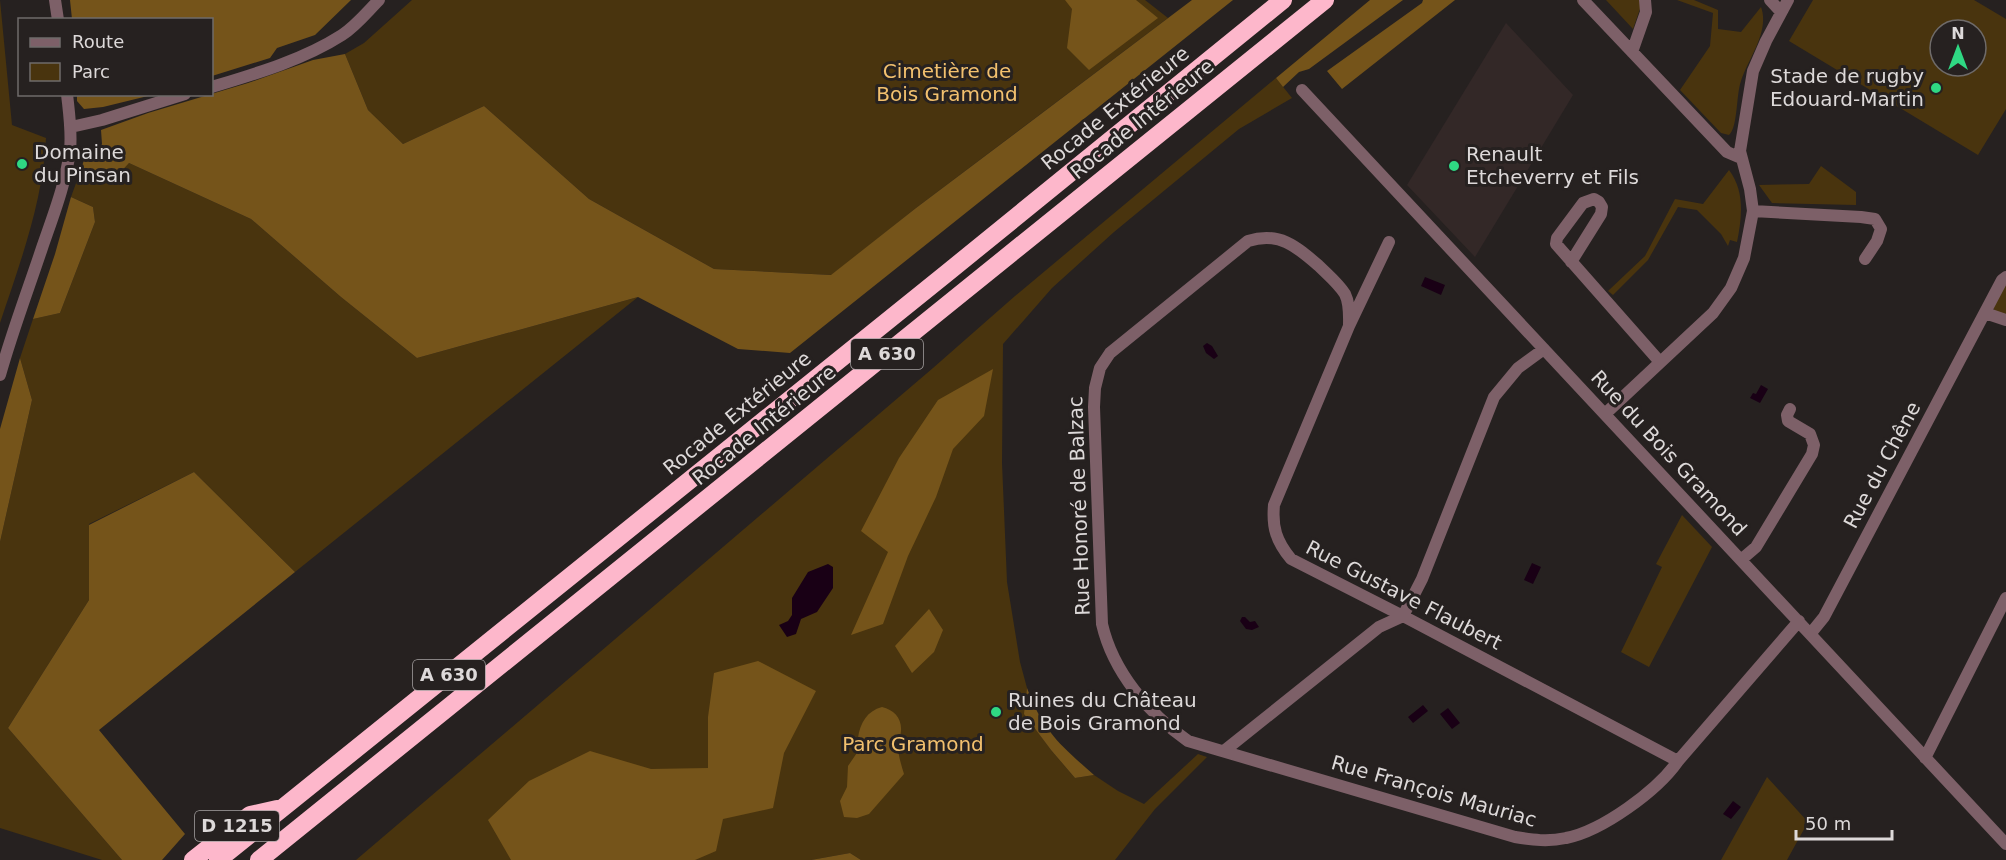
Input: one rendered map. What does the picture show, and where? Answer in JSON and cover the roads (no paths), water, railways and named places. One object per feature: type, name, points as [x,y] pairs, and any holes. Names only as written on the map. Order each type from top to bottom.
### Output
[{"type":"highway","name":"Rocade Extérieure","points":[[218,860],[1283,0]]},
{"type":"highway","name":"Rocade Intérieure","points":[[259,860],[1325,0]]},
{"type":"highway","name":"D 1215","points":[[193,860],[250,816],[287,806]]},
{"type":"street","points":[[55,0],[58,18]]},
{"type":"street","points":[[213,87],[262,71],[321,46],[342,35],[362,19],[379,0]]},
{"type":"street","points":[[1583,0],[1727,152],[1741,158]]},
{"type":"street","points":[[1632,52],[1646,12],[1645,0]]},
{"type":"street","points":[[1770,0],[1781,12]]},
{"type":"street","points":[[1605,414],[1713,313],[1731,288],[1744,258],[1753,212],[1750,189],[1741,158],[1741,142],[1753,71],[1788,0]]},
{"type":"street","name":"Rue du Bois Gramond","points":[[1302,90],[2006,844]]},
{"type":"street","points":[[0,375],[53,217],[70,150],[71,127],[67,96]]},
{"type":"street","points":[[71,127],[102,120],[179,96]]},
{"type":"street","points":[[1571,262],[1601,214],[1602,207],[1594,199],[1583,203],[1557,238],[1556,244],[1558,248],[1660,362]]},
{"type":"street","points":[[1753,212],[1875,219],[1881,229],[1877,241],[1865,259]]},
{"type":"street","name":"Rue Honoré de Balzac","points":[[1224,751],[1188,741],[1168,727],[1152,712],[1126,678],[1107,643],[1102,624],[1094,407],[1095,388],[1100,368],[1110,353],[1129,336],[1248,241],[1257,238],[1267,237],[1297,247],[1336,282],[1345,294],[1349,307],[1349,326]]},
{"type":"street","name":"Rue Gustave Flaubert","points":[[1389,242],[1349,326],[1274,505],[1275,536],[1291,559],[1403,615],[1678,761]]},
{"type":"street","name":"Rue du Chêne","points":[[1811,633],[1824,617],[2002,280],[2006,277]]},
{"type":"street","points":[[1985,312],[2006,320]]},
{"type":"street","points":[[1224,751],[1379,627],[1403,615],[1422,579],[1494,397],[1518,368],[1545,349]]},
{"type":"street","points":[[1742,559],[1756,547],[1812,454],[1814,445],[1810,434],[1788,421],[1786,415],[1790,409]]},
{"type":"street","points":[[1925,758],[2006,598]]},
{"type":"street","name":"Rue François Mauriac","points":[[1224,751],[1515,837],[1542,841],[1568,838],[1611,819],[1668,776],[1678,761],[1798,621]]},
{"type":"place","name":"Stade de rugby Edouard-Martin","points":[[1936,88]]},
{"type":"place","name":"Domaine du Pinsan","points":[[22,164]]},
{"type":"place","name":"Renault Etcheverry et Fils","points":[[1454,166]]},
{"type":"place","name":"Ruines du Château de Bois Gramond","points":[[996,712]]},
{"type":"park label","name":"Cimetière de Bois Gramond","points":[[947,82]]},
{"type":"park label","name":"Parc Gramond","points":[[913,744]]}]
